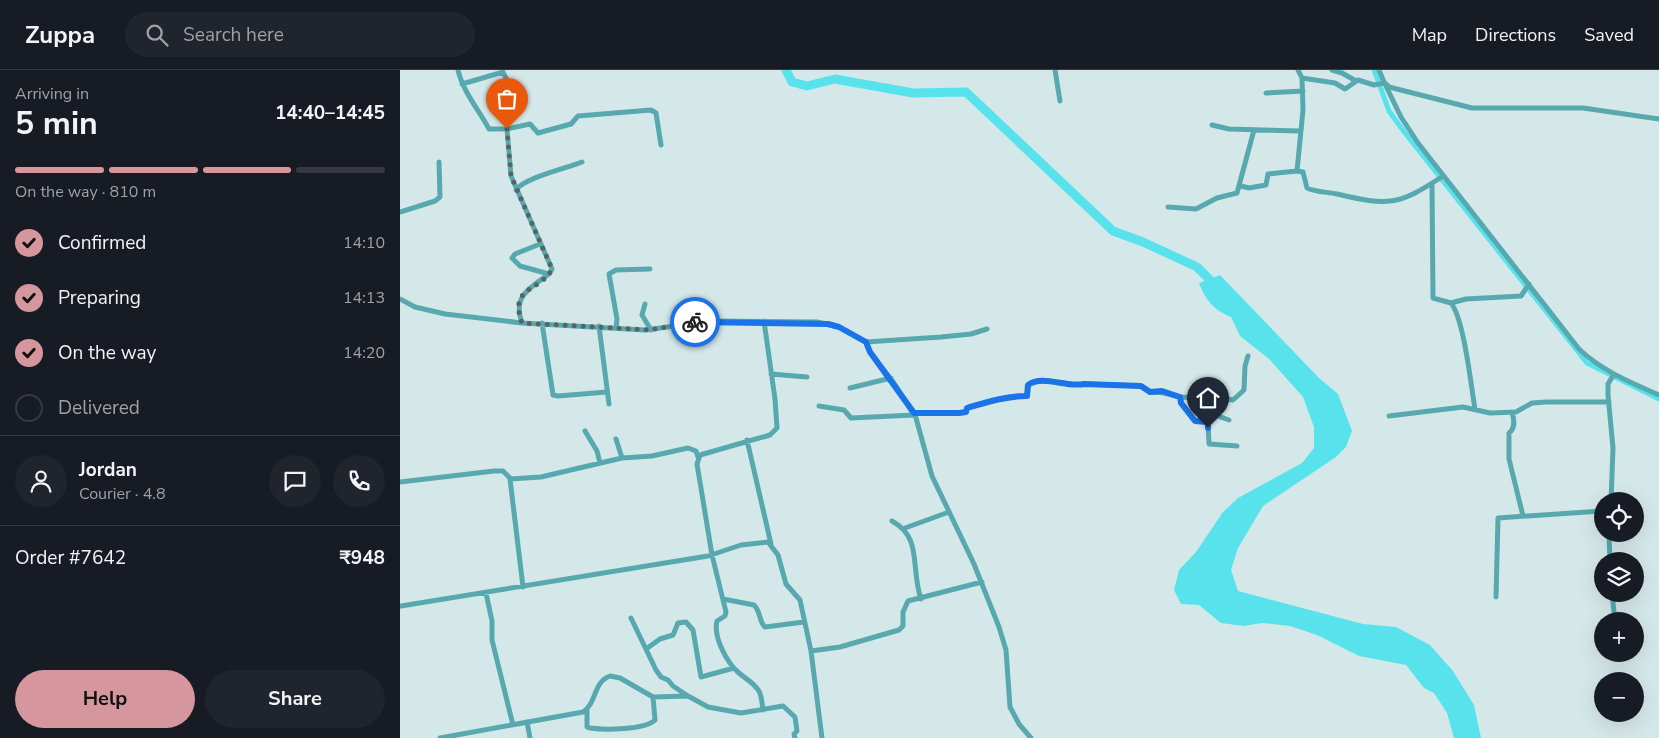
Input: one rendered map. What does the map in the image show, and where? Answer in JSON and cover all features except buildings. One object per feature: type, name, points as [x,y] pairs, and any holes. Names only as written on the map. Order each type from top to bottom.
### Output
[{"type":"street","points":[[458,70],[462,84],[484,118],[487,127],[491,130],[532,124],[538,133],[571,124],[578,116],[651,110],[656,112],[661,145]]},
{"type":"street","points":[[1055,70],[1060,101]]},
{"type":"street","points":[[1298,70],[1302,78],[1303,91],[1298,171]]},
{"type":"street","points":[[1332,70],[1342,71],[1356,81],[1382,83],[1394,89],[1472,108],[1583,108],[1659,119]]},
{"type":"street","points":[[1378,70],[1382,83],[1407,127],[1442,177],[1527,287],[1579,349],[1613,375],[1659,394]]},
{"type":"street","points":[[462,84],[503,72],[512,90]]},
{"type":"street","points":[[1302,78],[1335,83],[1345,89],[1356,81]]},
{"type":"street","points":[[1266,93],[1303,91]]},
{"type":"street","points":[[1212,125],[1226,129],[1300,131]]},
{"type":"street","points":[[507,129],[509,169],[516,190],[551,267],[549,274],[526,292],[518,303],[518,313],[522,323]]},
{"type":"street","points":[[1168,207],[1196,209],[1217,198],[1236,194],[1241,186],[1254,130]]},
{"type":"street","points":[[400,212],[435,201],[440,197],[439,162]]},
{"type":"street","points":[[516,190],[522,184],[557,169],[582,162]]},
{"type":"street","points":[[1241,186],[1257,187],[1266,185],[1268,174],[1298,171],[1303,172],[1309,190],[1373,202],[1397,200],[1442,177]]},
{"type":"street","points":[[1433,182],[1433,298],[1451,303],[1466,299],[1521,296],[1527,287]]},
{"type":"street","points":[[540,244],[515,254],[512,258],[520,266],[549,274]]},
{"type":"street","points":[[616,328],[617,319],[609,274],[616,270],[650,269]]},
{"type":"street","points":[[400,299],[411,305],[440,313],[522,323],[542,323],[599,329],[652,330],[704,321],[764,324],[828,324],[839,327],[866,342],[941,337],[986,330]]},
{"type":"street","points":[[1451,303],[1455,308],[1467,359],[1475,409]]},
{"type":"street","points":[[645,304],[642,315],[652,330]]},
{"type":"street","points":[[542,323],[553,395],[607,392]]},
{"type":"street","points":[[698,457],[747,440],[770,435],[776,428],[778,420],[764,324]]},
{"type":"street","points":[[599,329],[609,404]]},
{"type":"street","points":[[866,342],[870,352],[912,415],[930,472],[1005,645],[1010,707],[1019,724],[1031,738]]},
{"type":"street","points":[[819,406],[846,411],[851,418],[959,413],[966,412],[967,408],[986,404],[992,400],[1027,396],[1028,385],[1033,381],[1054,381],[1075,386],[1084,384],[1141,386],[1150,392],[1162,391],[1180,397],[1207,397],[1233,400],[1244,390],[1246,359],[1248,356]]},
{"type":"street","points":[[771,374],[807,377]]},
{"type":"street","points":[[1611,492],[1613,448],[1608,384],[1613,375]]},
{"type":"street","points":[[850,388],[888,379]]},
{"type":"street","points":[[1180,397],[1181,403],[1195,421],[1208,422],[1209,444],[1237,446]]},
{"type":"street","points":[[1207,397],[1218,416],[1230,420]]},
{"type":"street","points":[[1389,416],[1446,409],[1475,409],[1490,413],[1512,412],[1538,402],[1609,402]]},
{"type":"street","points":[[1512,412],[1514,420],[1513,427],[1509,432],[1508,458],[1523,516]]},
{"type":"street","points":[[585,431],[597,451],[600,463]]},
{"type":"street","points":[[616,439],[622,458]]},
{"type":"street","points":[[747,440],[771,544],[778,555],[784,581],[799,597],[811,651],[822,738]]},
{"type":"street","points":[[511,479],[540,476],[622,458],[652,456],[688,448],[696,451],[712,555],[726,615],[717,621],[716,628],[725,654],[734,668],[758,690],[763,710]]},
{"type":"street","points":[[400,482],[503,471],[511,479],[523,587]]},
{"type":"street","points":[[1496,597],[1497,520],[1523,516],[1594,512]]},
{"type":"street","points":[[905,528],[947,513]]},
{"type":"street","points":[[892,521],[905,528],[912,540],[916,583],[921,599]]},
{"type":"street","points":[[401,606],[712,555],[741,545],[765,542],[771,544]]},
{"type":"street","points":[[811,651],[840,647],[899,630],[903,626],[905,604],[908,601],[979,583]]},
{"type":"street","points":[[486,593],[492,621],[492,640],[513,725]]},
{"type":"street","points":[[723,599],[754,605],[765,628],[804,622]]},
{"type":"street","points":[[631,618],[648,657],[661,677],[668,680],[673,686],[705,706],[737,712],[763,710],[781,706],[788,709],[795,717],[797,731],[794,734],[795,738]]},
{"type":"street","points":[[646,649],[660,639],[672,635],[678,622],[686,622],[693,630],[701,677],[734,668]]},
{"type":"street","points":[[654,697],[655,720],[645,725],[629,728],[587,727],[587,710],[600,682],[610,676],[616,677],[654,697],[688,696]]},
{"type":"street","points":[[440,738],[587,710]]},
{"type":"street","points":[[527,722],[530,738]]},
{"type":"water","points":[[1220,275],[1319,378],[1338,394],[1352,431],[1346,447],[1336,457],[1263,506],[1238,548],[1231,570],[1238,591],[1363,624],[1396,627],[1430,645],[1453,671],[1474,705],[1481,738],[1454,738],[1447,713],[1434,693],[1424,688],[1406,665],[1359,656],[1317,635],[1290,626],[1262,623],[1244,626],[1221,623],[1199,605],[1181,604],[1174,590],[1179,570],[1196,552],[1223,512],[1238,498],[1302,463],[1314,448],[1314,427],[1303,397],[1269,359],[1240,336],[1231,317],[1215,308],[1205,295],[1199,283]]},
{"type":"waterway","points":[[786,70],[792,82],[807,86],[835,79],[913,93],[966,92],[1113,231],[1143,242],[1197,267],[1217,287]]},
{"type":"waterway","points":[[1374,70],[1389,111],[1587,363],[1659,399]]},
{"type":"way so far","points":[[507,129],[511,176],[552,269],[549,274],[526,292],[518,303],[518,313],[522,323],[650,330],[695,322]]},
{"type":"route","points":[[695,322],[817,322],[835,325],[866,342],[870,352],[888,374],[914,413],[966,412],[967,408],[986,404],[992,400],[1027,396],[1028,385],[1033,381],[1054,381],[1075,386],[1084,384],[1141,386],[1144,390],[1150,392],[1162,391],[1174,394],[1180,397],[1181,403],[1195,421],[1208,422],[1208,428]]}]
